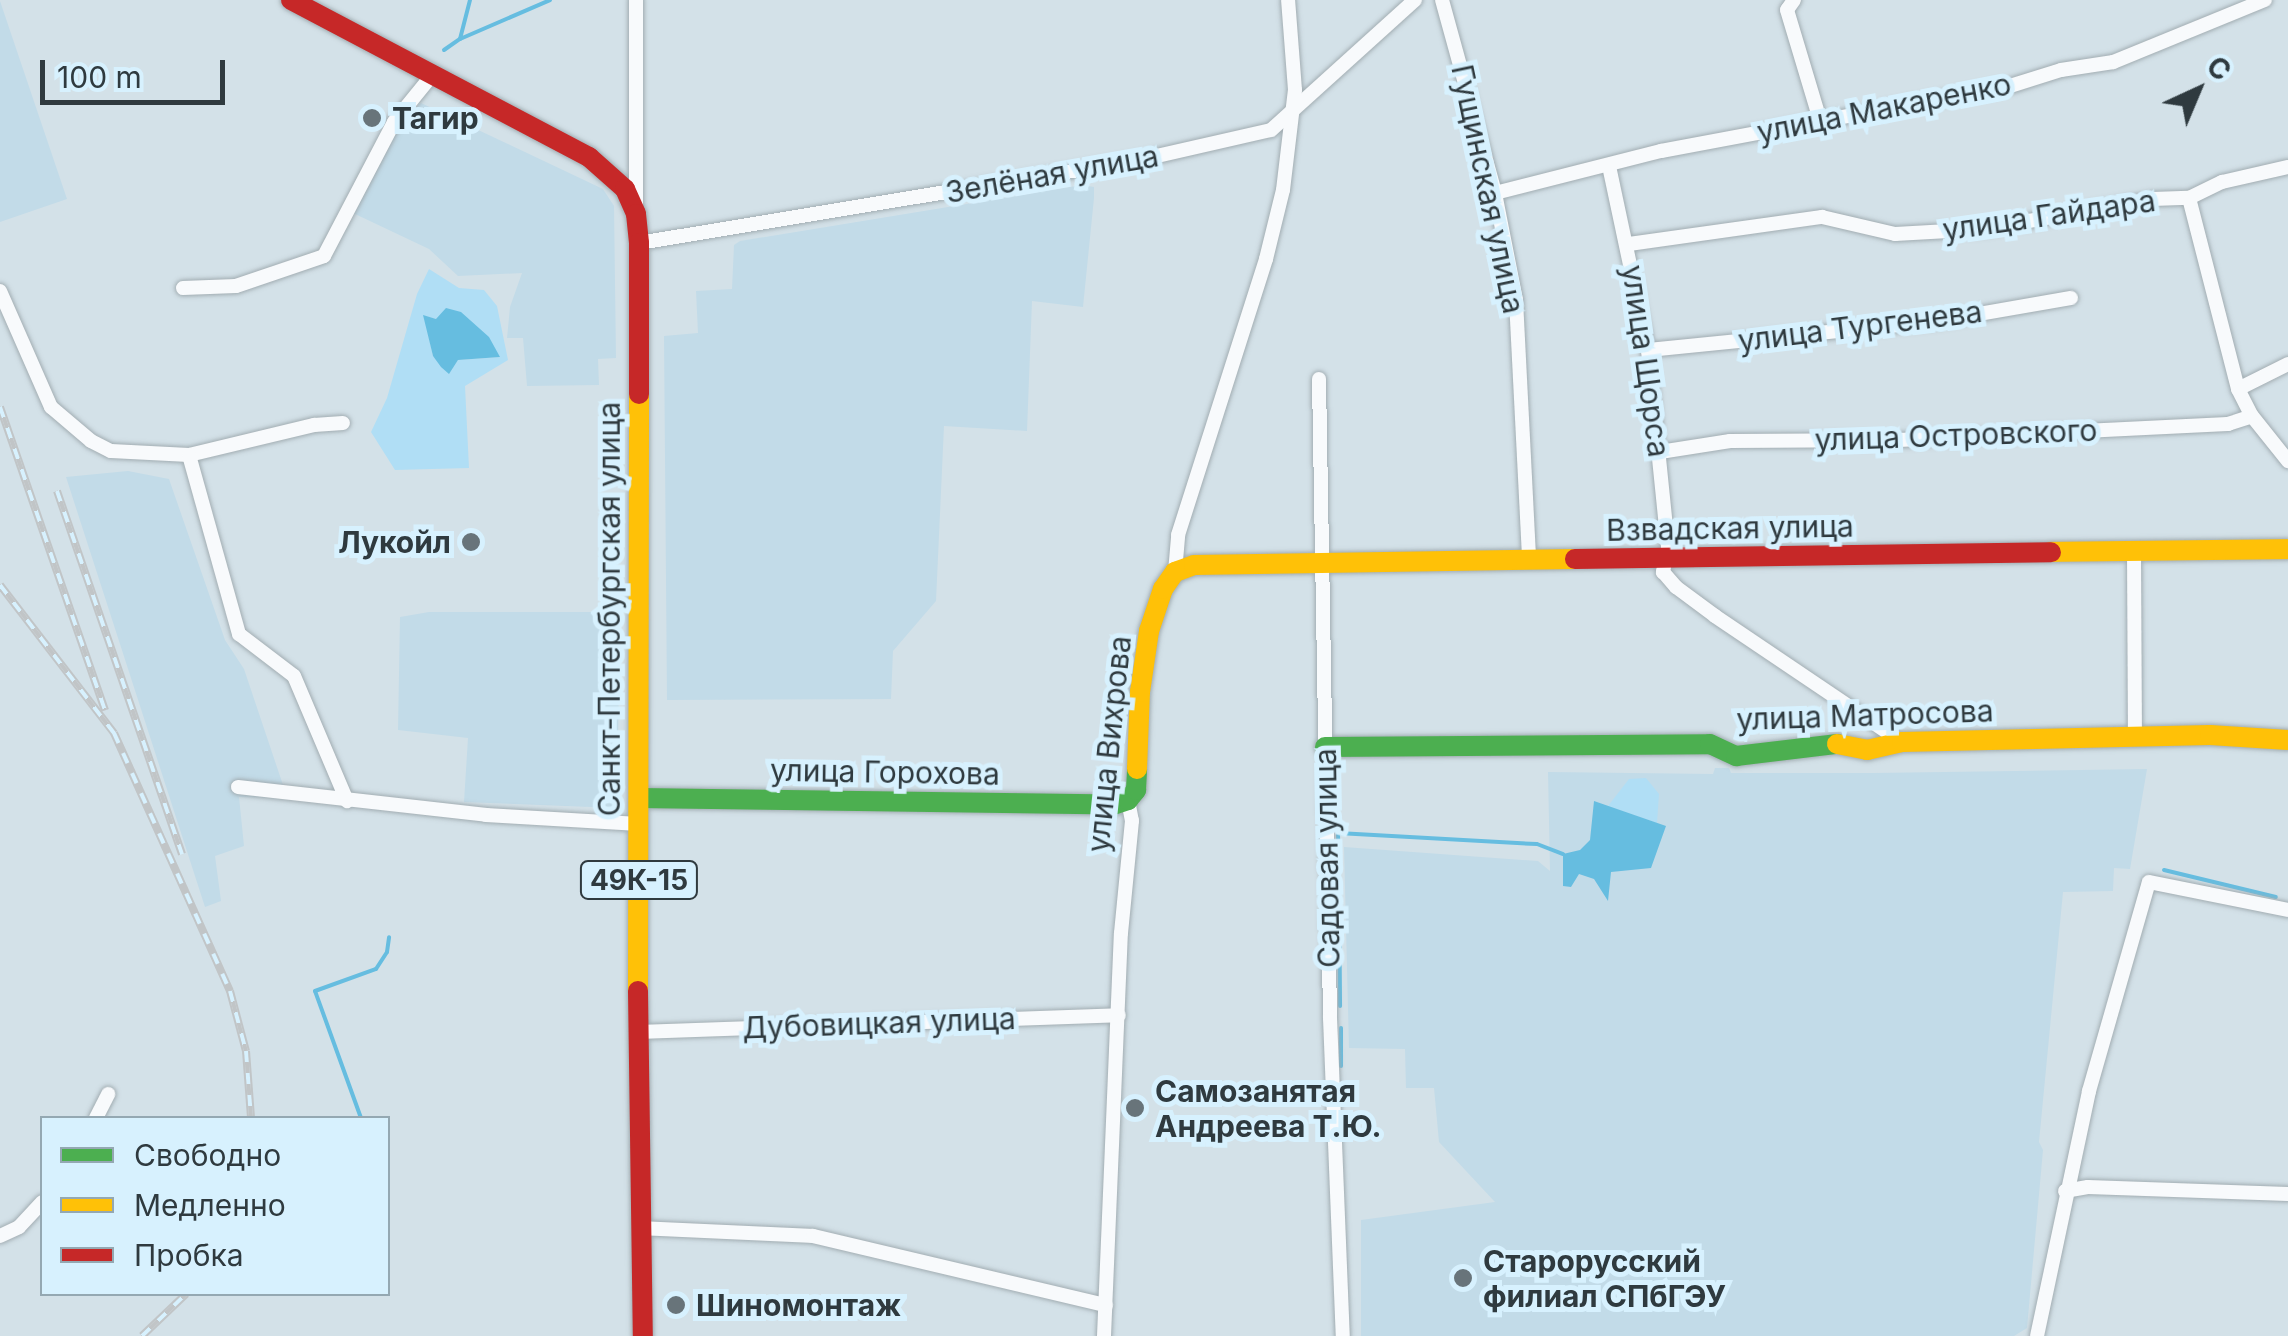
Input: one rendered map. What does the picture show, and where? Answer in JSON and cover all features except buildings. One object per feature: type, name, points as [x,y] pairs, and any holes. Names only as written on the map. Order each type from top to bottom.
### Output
[{"type":"street","name":"49К-15","points":[[291,0],[606,168],[625,189],[636,214],[640,243]]},
{"type":"street","points":[[636,0],[636,214]]},
{"type":"street","name":"улица Вихрова","points":[[1104,1336],[1132,821],[1128,800],[1136,790],[1140,692],[1150,630],[1163,589],[1174,572],[1178,535],[1266,259],[1283,190],[1295,90],[1288,0]]},
{"type":"street","name":"Зелёная улица","points":[[640,243],[1197,149],[1271,130],[1415,0]]},
{"type":"street","name":"Гущинская улица","points":[[1442,0],[1495,194],[1516,300],[1529,561]]},
{"type":"street","points":[[1794,0],[1787,10],[1820,120]]},
{"type":"street","name":"улица Макаренко","points":[[1495,194],[1660,151],[2113,62],[2265,0]]},
{"type":"street","points":[[183,288],[236,286],[324,256],[394,122],[433,74]]},
{"type":"street","name":"улица Щорса","points":[[1609,166],[1629,244],[1648,350],[1660,452],[1665,559]]},
{"type":"street","name":"улица Гайдара","points":[[1629,244],[1822,218],[1895,234],[1984,229],[2152,198],[2190,198],[2222,182],[2288,166]]},
{"type":"street","points":[[2190,198],[2238,390],[2252,416],[2288,461]]},
{"type":"street","name":"Санкт-Петербургская улица","points":[[640,243],[638,1032],[643,1336]]},
{"type":"street","points":[[0,291],[51,407],[90,441],[112,451],[189,455],[314,424],[343,423]]},
{"type":"street","name":"улица Тургенева","points":[[1648,350],[1939,321],[2071,298]]},
{"type":"street","points":[[2238,390],[2288,364]]},
{"type":"street","name":"Садовая улица","points":[[1319,379],[1319,563],[1343,1336]]},
{"type":"street","name":"улица Островского","points":[[1660,452],[1730,441],[1899,440],[2228,424],[2252,416]]},
{"type":"street","points":[[189,455],[239,634],[294,676],[347,801]]},
{"type":"street","name":"Взвадская улица","points":[[1174,572],[1194,565],[2288,549]]},
{"type":"street","points":[[2134,551],[2135,736]]},
{"type":"street","points":[[1665,559],[1664,572],[1676,588],[1902,742]]},
{"type":"street","name":"улица Матросова","points":[[1325,747],[1710,744],[1736,756],[1807,745],[1849,744],[1867,750],[1902,742],[2135,736],[2288,740]]},
{"type":"street","points":[[238,787],[486,815],[639,824]]},
{"type":"street","name":"улица Горохова","points":[[639,798],[1113,805],[1128,800]]},
{"type":"street","points":[[2036,1336],[2065,1191],[2149,882],[2288,910]]},
{"type":"street","name":"Дубовицкая улица","points":[[638,1032],[1120,1014]]},
{"type":"street","points":[[97,1116],[108,1094]]},
{"type":"street","points":[[2065,1191],[2088,1186],[2288,1194]]},
{"type":"street","points":[[0,1236],[19,1226],[40,1204]]},
{"type":"street","points":[[640,1228],[814,1236],[1106,1306]]},
{"type":"shaded area","points":[[0,1],[67,199],[0,222]]},
{"type":"shaded area","points":[[421,103],[603,189],[614,206],[616,358],[598,359],[599,385],[527,386],[523,338],[507,338],[510,307],[522,273],[458,276],[429,249],[353,213],[398,125]]},
{"type":"shaded area","points":[[1082,185],[1094,187],[1083,307],[1032,301],[1027,431],[944,426],[936,601],[893,651],[891,699],[667,700],[664,336],[698,333],[696,291],[732,289],[734,245],[740,241]]},
{"type":"shaded area","points":[[429,269],[459,288],[484,290],[497,306],[508,360],[465,386],[469,468],[395,470],[371,432],[387,398],[417,294]],"holes":[[[424,316],[436,319],[500,357],[458,360],[449,373],[433,356]]]},
{"type":"shaded area","points":[[446,308],[461,312],[489,337],[500,357],[458,360],[449,374],[441,367],[433,356],[423,315],[436,319]]},
{"type":"shaded area","points":[[128,471],[169,479],[225,640],[244,669],[284,788],[282,798],[239,797],[244,846],[215,856],[221,901],[205,907],[66,477]]},
{"type":"shaded area","points":[[429,612],[620,612],[617,808],[464,802],[468,738],[398,730],[400,617]]},
{"type":"shaded area","points":[[1715,768],[1729,768],[1731,773],[2147,769],[2130,869],[2114,868],[2113,891],[2063,892],[2039,1142],[2043,1150],[2027,1328],[2014,1336],[1361,1336],[1361,1220],[1495,1202],[1439,1142],[1434,1088],[1406,1088],[1405,1049],[1349,1048],[1344,847],[1538,861],[1550,871],[1548,772],[1713,774]]},
{"type":"shaded area","points":[[1646,778],[1659,794],[1657,823],[1608,806],[1629,779]]},
{"type":"shaded area","points":[[1594,801],[1666,826],[1651,868],[1611,872],[1608,901],[1594,879],[1579,874],[1571,887],[1563,886],[1563,854],[1580,850],[1590,840]]},
{"type":"waterway","points":[[460,39],[470,0]]},
{"type":"waterway","points":[[444,50],[460,39],[550,0]]},
{"type":"waterway","points":[[1336,758],[1339,874]]},
{"type":"waterway","points":[[1338,833],[1537,844],[1563,854]]},
{"type":"waterway","points":[[2164,870],[2276,897]]},
{"type":"waterway","points":[[1339,885],[1340,1006]]},
{"type":"waterway","points":[[360,1116],[315,991],[376,969],[387,952],[389,937]]},
{"type":"waterway","points":[[1341,1028],[1341,1066]]},
{"type":"railway","points":[[0,407],[105,710]]},
{"type":"railway","points":[[57,491],[182,854]]},
{"type":"railway","points":[[0,585],[114,733],[230,991],[246,1051],[251,1116]]},
{"type":"railway","points":[[142,1336],[184,1296]]},
{"type":"traffic: fast","points":[[1325,747],[1710,744],[1736,756],[1837,744]]},
{"type":"traffic: fast","points":[[639,798],[1113,805],[1128,800],[1136,790],[1137,769]]},
{"type":"traffic: slow","points":[[638,991],[639,394]]},
{"type":"traffic: slow","points":[[2051,552],[2288,549]]},
{"type":"traffic: slow","points":[[1137,769],[1140,692],[1149,631],[1163,589],[1175,572],[1194,565],[1575,559]]},
{"type":"traffic: slow","points":[[1837,744],[1867,750],[1902,742],[2210,735],[2288,740]]},
{"type":"traffic: jam","points":[[291,0],[589,157],[625,189],[636,214],[639,243],[639,394]]},
{"type":"traffic: jam","points":[[1575,559],[2051,552]]},
{"type":"traffic: jam","points":[[638,991],[643,1336]]},
{"type":"place","name":"Тагир","points":[[372,118]]},
{"type":"place","name":"Лукойл","points":[[471,542]]},
{"type":"place","name":"Самозанятая Андреева Т.Ю.","points":[[1135,1108]]},
{"type":"place","name":"Старорусский филиал СПбГЭУ","points":[[1463,1278]]},
{"type":"place","name":"Шиномонтаж","points":[[676,1305]]}]
